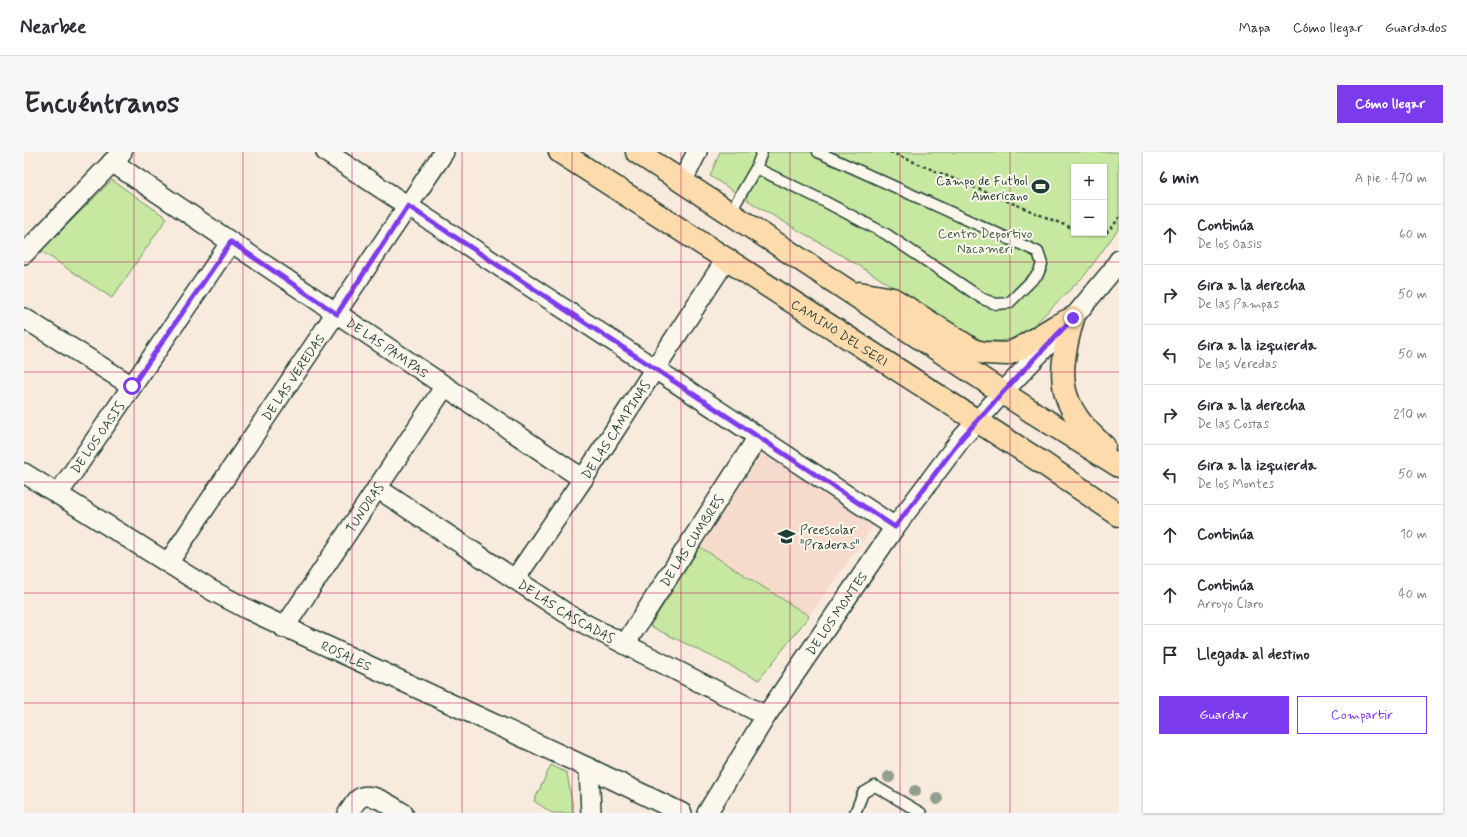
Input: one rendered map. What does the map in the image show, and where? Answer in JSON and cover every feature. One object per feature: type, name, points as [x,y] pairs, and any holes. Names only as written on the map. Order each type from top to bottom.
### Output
[{"type":"main road","name":"CAMINO DEL SERI","points":[[560,152],[727,258],[1044,464],[1119,515]]},
{"type":"main road","points":[[637,152],[1003,392],[1119,466]]},
{"type":"main road","points":[[850,291],[893,299],[975,351],[985,353],[1007,354],[1017,350],[1056,326],[1073,318]]},
{"type":"main road","points":[[1073,318],[1062,362],[1066,393],[1079,421],[1093,436],[1119,456]]},
{"type":"street","points":[[326,152],[895,527]]},
{"type":"street","name":"DE LAS VEREDAS","points":[[168,563],[337,314],[444,152]]},
{"type":"street","points":[[682,182],[697,152]]},
{"type":"street","points":[[24,254],[117,157]]},
{"type":"street","name":"DE LAS PAMPAS","points":[[117,157],[231,242],[583,479]]},
{"type":"street","name":"DE LOS OASIS","points":[[58,494],[231,242]]},
{"type":"street","name":"DE LAS CAMPINAS","points":[[514,579],[583,479],[727,258]]},
{"type":"street","name":"DE LOS MONTES","points":[[707,813],[766,716],[895,527],[961,439],[1073,318],[1112,271],[1119,260]]},
{"type":"street","points":[[24,318],[132,386]]},
{"type":"street","name":"TUNDRAS","points":[[284,628],[445,386]]},
{"type":"street","name":"DE LAS CUMBRES","points":[[625,644],[758,437]]},
{"type":"street","name":"ROSALES","points":[[24,473],[211,590],[284,628],[589,768],[682,813]]},
{"type":"street","name":"DE LAS CASCADAS","points":[[377,488],[566,613],[766,716]]},
{"type":"street","points":[[589,768],[591,813]]},
{"type":"street","points":[[348,813],[358,800],[367,796],[373,797],[403,813]]},
{"type":"lane","points":[[730,213],[756,168],[762,152]]},
{"type":"lane","points":[[756,168],[818,198],[886,234],[983,300],[996,304],[1009,303],[1038,274],[1042,264],[1038,252],[818,152]]},
{"type":"lane","points":[[855,813],[863,793],[875,786],[921,813]]},
{"type":"path","points":[[890,152],[1071,228]]},
{"type":"path","points":[[1107,232],[1119,217]]},
{"type":"shaded area","name":"Preescolar \"Praderas\"","points":[[762,453],[874,525],[809,616],[700,547]]},
{"type":"green space","name":"Centro Deportivo Nacameri","points":[[720,152],[1119,152],[1119,228],[1085,275],[1037,322],[1021,335],[1000,341],[983,341],[975,338],[858,265],[760,208],[710,176]]},
{"type":"green space","points":[[112,180],[167,218],[112,298],[41,251]]},
{"type":"green space","points":[[700,547],[809,616],[759,680],[650,626]]},
{"type":"green space","points":[[551,765],[567,773],[574,813],[552,813],[534,801]]},
{"type":"place","name":"Campo de Futbol Americano","points":[[1041,187]]},
{"type":"place","name":"Preescolar \"Praderas\"","points":[[787,536]]},
{"type":"route","points":[[132,386],[231,242],[337,314],[408,206],[895,527],[961,439],[1073,318]]}]
